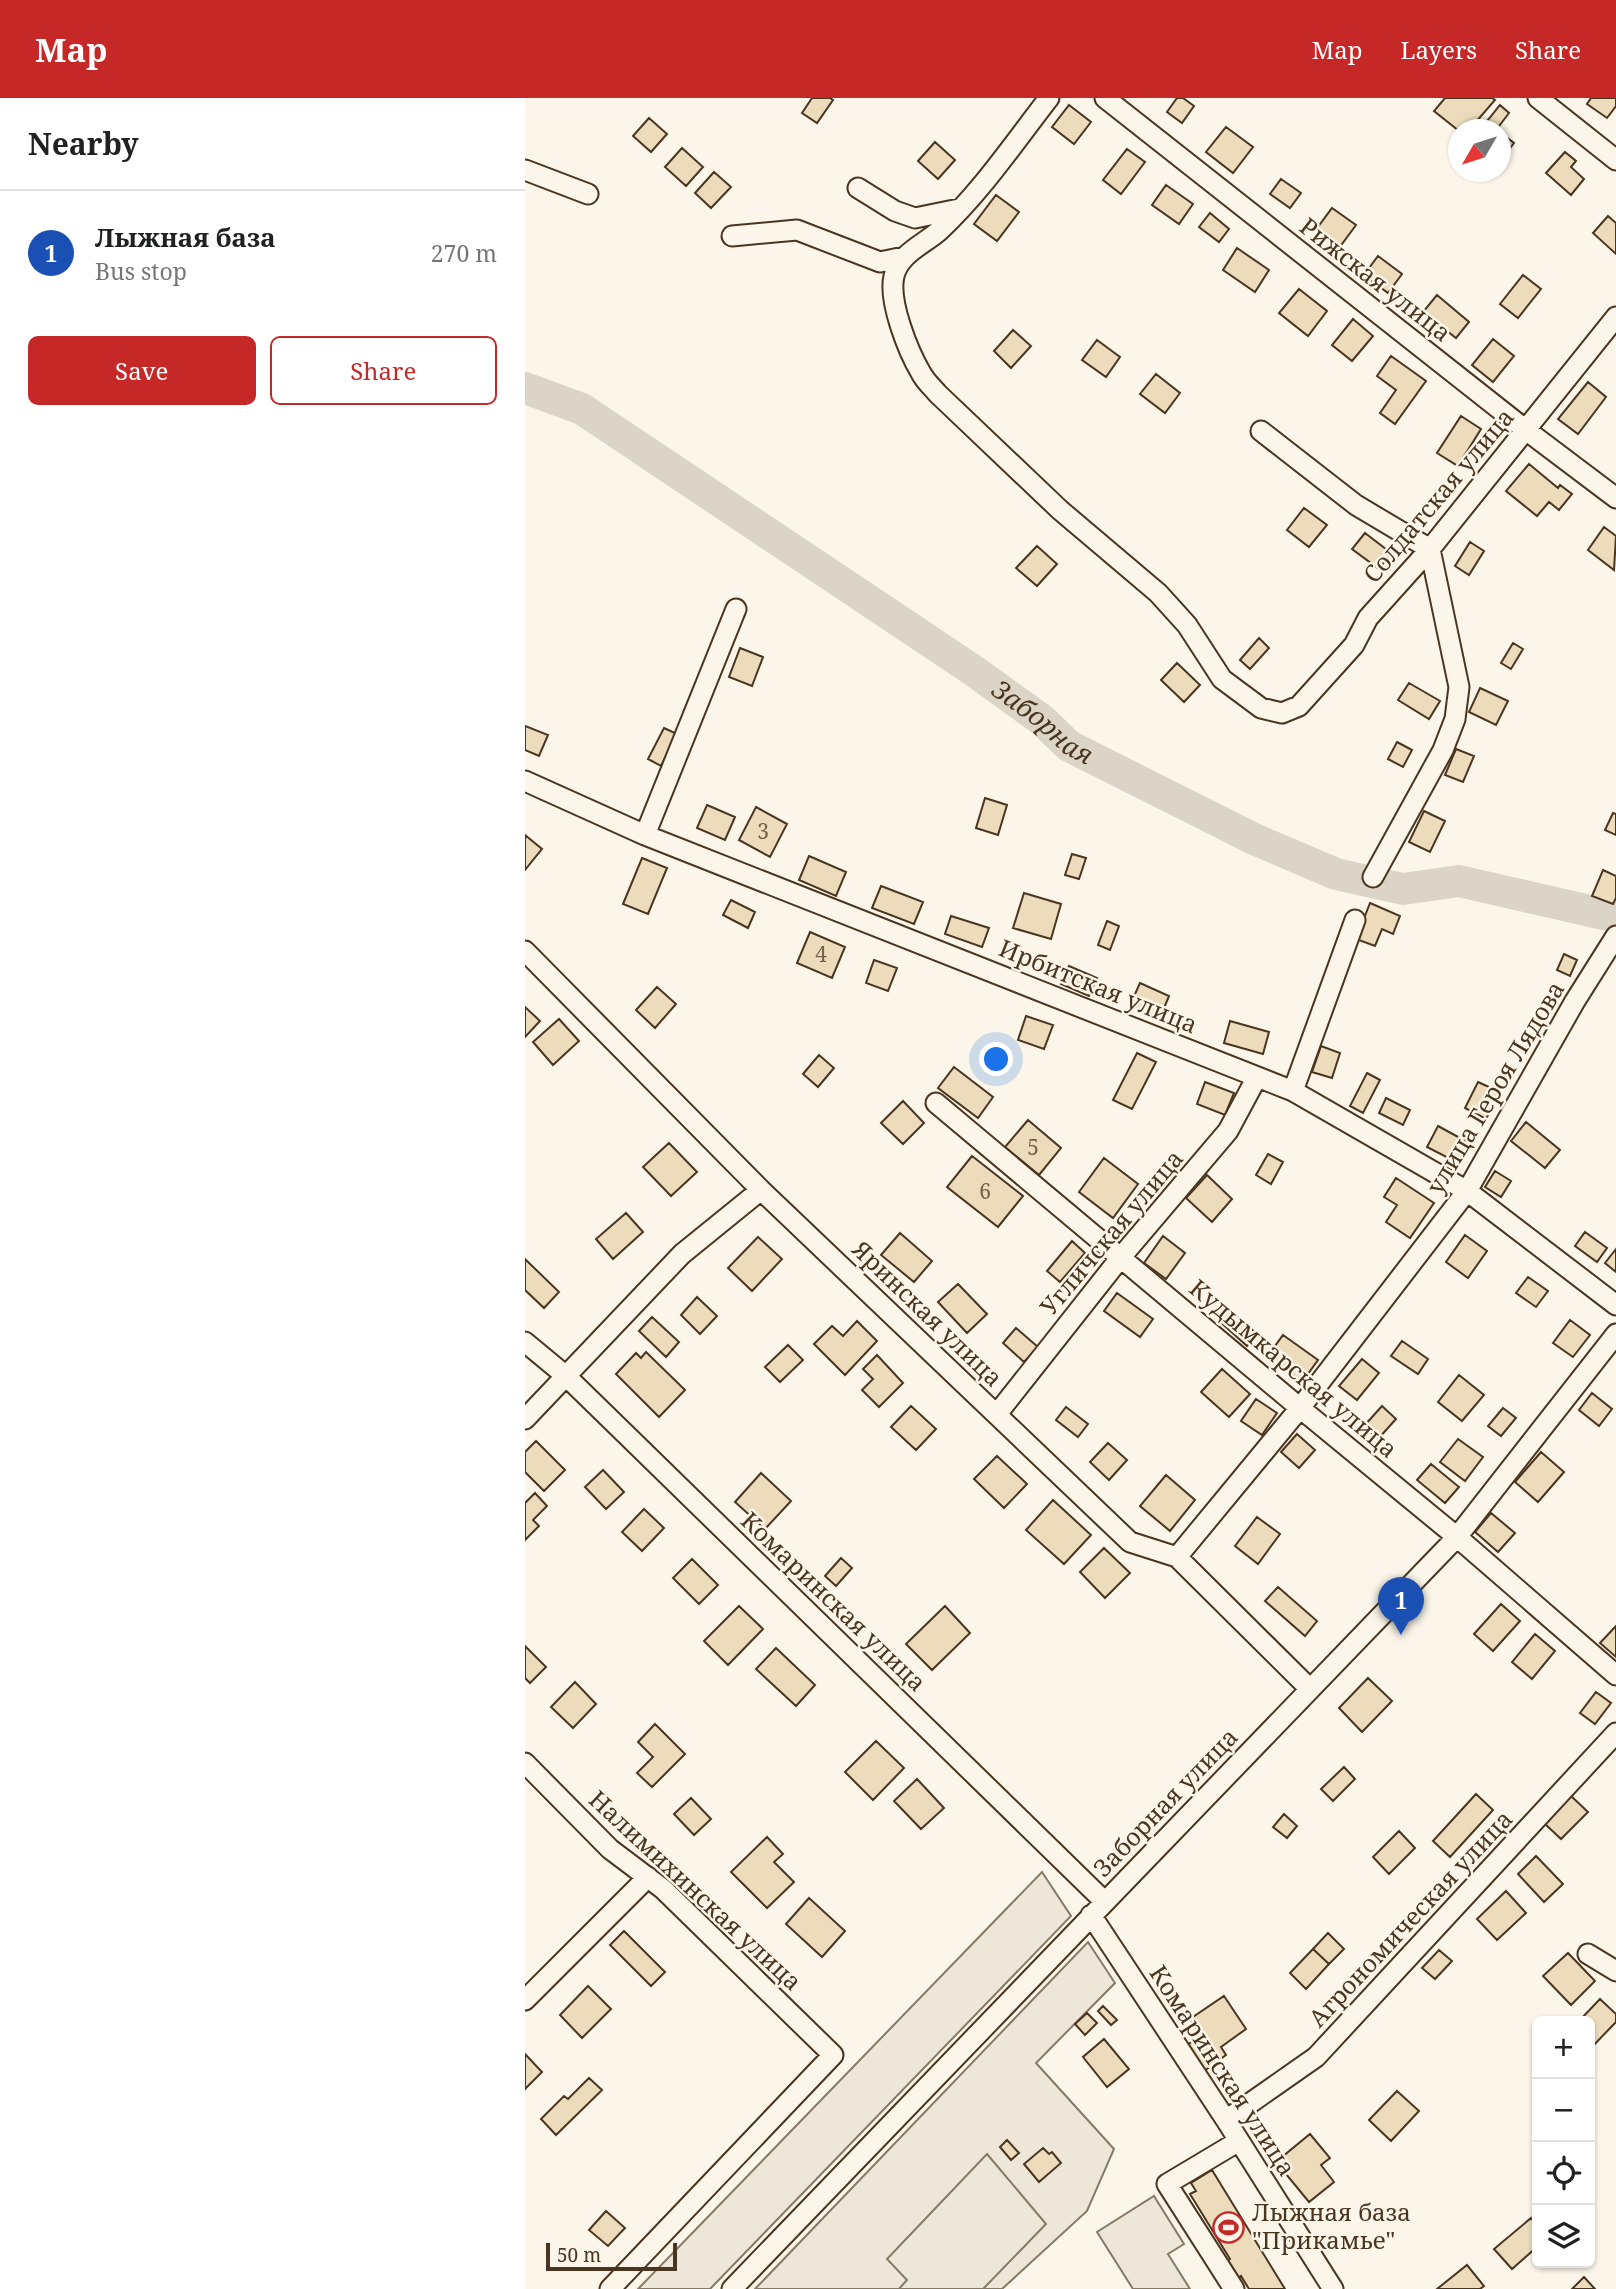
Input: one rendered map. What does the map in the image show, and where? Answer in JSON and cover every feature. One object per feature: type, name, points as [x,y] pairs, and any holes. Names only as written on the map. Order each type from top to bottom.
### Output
[{"type":"street","points":[[732,236],[797,230],[880,262],[904,257],[938,231],[983,184],[1049,98]]},
{"type":"street","name":"Рижская улица","points":[[1105,98],[1616,498]]},
{"type":"street","points":[[1538,98],[1616,160]]},
{"type":"street","points":[[525,170],[587,194]]},
{"type":"street","points":[[857,188],[895,211],[915,218],[959,209]]},
{"type":"street","name":"Солдатская улица","points":[[904,257],[894,273],[892,294],[908,346],[921,374],[938,394],[1060,510],[1158,593],[1187,625],[1223,679],[1261,708],[1282,713],[1299,706],[1354,645],[1368,618],[1430,549],[1616,317]]},
{"type":"street","points":[[1261,431],[1356,505],[1430,549],[1459,687],[1455,719],[1443,750],[1373,877]]},
{"type":"street","points":[[645,835],[736,609]]},
{"type":"street","name":"Ирбитская улица","points":[[525,781],[645,835],[1293,1091],[1467,1191],[1616,1305]]},
{"type":"street","points":[[1293,1091],[1355,919]]},
{"type":"street","name":"улица Героя Лядова","points":[[1177,1557],[1300,1408],[1467,1191],[1575,1001],[1616,936]]},
{"type":"street","name":"Яринская улица","points":[[525,951],[761,1190],[1130,1542],[1177,1557],[1310,1689]]},
{"type":"street","name":"Угличская улица","points":[[997,1415],[1121,1257],[1228,1131],[1257,1077]]},
{"type":"street","name":"Кудымкарская улица","points":[[936,1102],[1457,1537],[1616,1675]]},
{"type":"street","points":[[525,1419],[682,1254],[761,1190]]},
{"type":"street","name":"Заборная улица","points":[[731,2289],[1457,1537],[1616,1334]]},
{"type":"street","name":"Комаринская улица","points":[[525,1342],[566,1376],[1098,1908],[1239,2141],[1333,2289]]},
{"type":"street","name":"Агрономическая улица","points":[[1227,2120],[1316,2057],[1616,1733]]},
{"type":"street","name":"Налимихинская улица","points":[[525,1763],[610,1849],[663,1889],[833,2054],[610,2289]]},
{"type":"street","points":[[525,2000],[648,1877]]},
{"type":"street","points":[[1588,1954],[1616,1971]]},
{"type":"street","points":[[1234,2289],[1167,2184],[1239,2141]]},
{"type":"shaded area","points":[[1042,1872],[1071,1916],[710,2289],[638,2289]]},
{"type":"shaded area","points":[[1088,1942],[1115,1983],[1036,2063],[1114,2149],[1087,2211],[1002,2289],[755,2289]]},
{"type":"shaded area","points":[[987,2154],[1046,2224],[983,2289],[899,2289],[907,2280],[887,2259]]},
{"type":"shaded area","points":[[1154,2196],[1184,2244],[1168,2254],[1190,2289],[1133,2289],[1097,2232]]},
{"type":"building","points":[[812,98],[833,100],[817,123],[802,113]]},
{"type":"building","points":[[1177,98],[1183,98],[1194,106],[1182,123],[1167,112]]},
{"type":"building","points":[[1445,98],[1495,100],[1479,119],[1448,119],[1448,122],[1434,111]]},
{"type":"building","points":[[1591,98],[1616,98],[1616,106],[1607,118],[1587,104]]},
{"type":"building","points":[[1069,105],[1091,122],[1074,144],[1052,127]]},
{"type":"building","points":[[1500,105],[1509,113],[1504,119],[1489,119]]},
{"type":"building","points":[[649,118],[667,134],[651,152],[633,136]]},
{"type":"building","points":[[1226,127],[1253,147],[1233,173],[1206,152]]},
{"type":"building","points":[[935,142],[955,160],[938,179],[918,161]]},
{"type":"building","points":[[682,148],[703,167],[686,186],[665,167]]},
{"type":"building","points":[[1127,149],[1145,162],[1121,194],[1103,180]]},
{"type":"building","points":[[1565,152],[1576,161],[1571,167],[1584,179],[1571,195],[1546,173]]},
{"type":"building","points":[[714,172],[731,187],[711,208],[695,193]]},
{"type":"building","points":[[1281,179],[1301,193],[1290,208],[1270,194]]},
{"type":"building","points":[[1166,185],[1193,204],[1179,224],[1152,205]]},
{"type":"building","points":[[996,195],[1019,212],[997,241],[974,224]]},
{"type":"building","points":[[1332,208],[1356,225],[1339,248],[1315,231]]},
{"type":"building","points":[[1210,213],[1229,229],[1219,242],[1199,227]]},
{"type":"building","points":[[1608,216],[1616,223],[1616,254],[1593,233]]},
{"type":"building","points":[[1237,248],[1269,270],[1255,292],[1223,270]]},
{"type":"building","points":[[1378,256],[1402,274],[1388,293],[1364,275]]},
{"type":"building","points":[[1523,275],[1541,289],[1518,318],[1500,304]]},
{"type":"building","points":[[1299,289],[1327,311],[1308,336],[1279,313]]},
{"type":"building","points":[[1437,295],[1469,322],[1456,338],[1423,312]]},
{"type":"building","points":[[1353,319],[1373,336],[1352,361],[1332,345]]},
{"type":"building","points":[[1013,330],[1031,346],[1011,368],[994,351]]},
{"type":"building","points":[[1493,339],[1514,356],[1493,382],[1472,365]]},
{"type":"building","points":[[1097,340],[1120,357],[1106,377],[1082,360]]},
{"type":"building","points":[[1391,356],[1426,381],[1395,424],[1380,413],[1396,390],[1377,376]]},
{"type":"building","points":[[1156,374],[1180,393],[1165,413],[1140,394]]},
{"type":"building","points":[[1588,382],[1606,397],[1578,434],[1558,419]]},
{"type":"building","points":[[1461,416],[1481,429],[1458,466],[1437,453]]},
{"type":"building","points":[[1529,464],[1558,488],[1560,485],[1572,494],[1559,510],[1549,502],[1537,516],[1506,491]]},
{"type":"building","points":[[1304,508],[1327,525],[1309,547],[1287,530]]},
{"type":"building","points":[[1604,527],[1616,536],[1614,570],[1588,550]]},
{"type":"building","points":[[1365,533],[1391,553],[1379,569],[1352,549]]},
{"type":"building","points":[[1470,542],[1484,551],[1469,575],[1455,566]]},
{"type":"building","points":[[1037,546],[1057,564],[1037,586],[1016,568]]},
{"type":"building","points":[[1259,638],[1269,648],[1250,669],[1240,660]]},
{"type":"building","points":[[1513,643],[1523,649],[1511,669],[1501,663]]},
{"type":"building","points":[[740,648],[763,657],[752,686],[729,677]]},
{"type":"building","points":[[1177,663],[1200,685],[1184,702],[1161,680]]},
{"type":"building","points":[[1409,683],[1440,701],[1429,719],[1398,700]]},
{"type":"building","points":[[1480,688],[1508,701],[1496,725],[1469,712]]},
{"type":"building","points":[[525,726],[548,735],[539,756],[525,750]]},
{"type":"building","points":[[664,728],[677,734],[661,766],[648,759]]},
{"type":"building","points":[[1397,742],[1412,750],[1403,767],[1388,759]]},
{"type":"building","points":[[1456,749],[1474,756],[1463,782],[1445,775]]},
{"type":"building","points":[[985,798],[1007,805],[998,835],[976,828]]},
{"type":"building","points":[[707,805],[735,817],[725,840],[697,828]]},
{"type":"building","points":[[756,807],[787,824],[770,857],[739,840]]},
{"type":"building","points":[[1424,811],[1445,821],[1430,852],[1409,842]]},
{"type":"building","points":[[1613,813],[1616,814],[1616,835],[1605,830]]},
{"type":"building","points":[[525,835],[542,849],[525,870]]},
{"type":"building","points":[[1072,854],[1086,858],[1079,879],[1065,875]]},
{"type":"building","points":[[809,856],[846,872],[836,896],[799,880]]},
{"type":"building","points":[[642,858],[667,868],[648,914],[623,904]]},
{"type":"building","points":[[1603,870],[1616,876],[1616,898],[1613,904],[1592,896]]},
{"type":"building","points":[[881,886],[923,902],[914,924],[872,908]]},
{"type":"building","points":[[1024,893],[1061,904],[1051,939],[1013,928]]},
{"type":"building","points":[[731,900],[755,912],[748,928],[723,915]]},
{"type":"building","points":[[1370,903],[1400,916],[1393,934],[1382,929],[1375,946],[1356,939]]},
{"type":"building","points":[[951,916],[989,928],[982,947],[945,934]]},
{"type":"building","points":[[1107,921],[1119,926],[1110,950],[1098,945]]},
{"type":"building","points":[[810,932],[845,947],[832,978],[797,963]]},
{"type":"building","points":[[1564,954],[1577,960],[1570,976],[1557,970]]},
{"type":"building","points":[[874,960],[897,968],[888,991],[866,983]]},
{"type":"building","points":[[1069,966],[1097,978],[1089,996],[1061,984]]},
{"type":"building","points":[[1140,983],[1169,996],[1160,1018],[1130,1005]]},
{"type":"building","points":[[657,987],[676,1004],[655,1028],[636,1010]]},
{"type":"building","points":[[525,1007],[540,1021],[525,1037]]},
{"type":"building","points":[[1026,1016],[1053,1025],[1044,1049],[1018,1040]]},
{"type":"building","points":[[559,1019],[579,1041],[553,1065],[533,1042]]},
{"type":"building","points":[[1230,1021],[1269,1032],[1263,1054],[1224,1043]]},
{"type":"building","points":[[1321,1046],[1340,1053],[1332,1078],[1312,1072]]},
{"type":"building","points":[[1137,1053],[1156,1062],[1132,1109],[1113,1100]]},
{"type":"building","points":[[819,1055],[834,1068],[818,1087],[803,1074]]},
{"type":"building","points":[[954,1067],[993,1097],[978,1118],[938,1088]]},
{"type":"building","points":[[1367,1073],[1380,1080],[1363,1113],[1350,1106]]},
{"type":"building","points":[[1205,1082],[1234,1093],[1225,1115],[1197,1104]]},
{"type":"building","points":[[1478,1082],[1500,1092],[1486,1119],[1465,1108]]},
{"type":"building","points":[[1386,1098],[1410,1110],[1403,1125],[1379,1113]]},
{"type":"building","points":[[903,1101],[924,1123],[903,1144],[881,1123]]},
{"type":"building","points":[[1028,1120],[1061,1148],[1039,1175],[1005,1147]]},
{"type":"building","points":[[1526,1122],[1560,1150],[1545,1168],[1511,1141]]},
{"type":"building","points":[[1438,1126],[1471,1144],[1460,1164],[1427,1147]]},
{"type":"building","points":[[669,1143],[697,1172],[671,1196],[643,1167]]},
{"type":"building","points":[[1268,1154],[1283,1162],[1271,1184],[1256,1175]]},
{"type":"building","points":[[972,1156],[1023,1196],[998,1227],[947,1187]]},
{"type":"building","points":[[1104,1158],[1138,1184],[1113,1218],[1079,1192]]},
{"type":"building","points":[[1495,1171],[1511,1181],[1501,1197],[1485,1187]]},
{"type":"building","points":[[1207,1175],[1232,1199],[1212,1222],[1186,1198]]},
{"type":"building","points":[[1396,1178],[1434,1203],[1410,1238],[1386,1222],[1397,1205],[1384,1197]]},
{"type":"building","points":[[626,1213],[643,1232],[613,1259],[596,1239]]},
{"type":"building","points":[[1585,1232],[1607,1248],[1597,1262],[1575,1246]]},
{"type":"building","points":[[900,1233],[932,1261],[914,1282],[881,1255]]},
{"type":"building","points":[[1465,1235],[1487,1251],[1468,1278],[1446,1262]]},
{"type":"building","points":[[1163,1236],[1185,1253],[1166,1279],[1144,1263]]},
{"type":"building","points":[[758,1237],[782,1259],[752,1291],[728,1268]]},
{"type":"building","points":[[1072,1241],[1085,1253],[1060,1282],[1047,1271]]},
{"type":"building","points":[[1616,1249],[1616,1272],[1605,1263]]},
{"type":"building","points":[[525,1259],[559,1292],[544,1308],[525,1290]]},
{"type":"building","points":[[1528,1277],[1548,1291],[1536,1307],[1516,1293]]},
{"type":"building","points":[[958,1284],[987,1314],[967,1333],[938,1302]]},
{"type":"building","points":[[1117,1293],[1153,1319],[1140,1337],[1104,1311]]},
{"type":"building","points":[[697,1297],[717,1316],[700,1334],[681,1315]]},
{"type":"building","points":[[1228,1308],[1257,1334],[1247,1346],[1218,1320]]},
{"type":"building","points":[[652,1317],[679,1342],[666,1357],[639,1331]]},
{"type":"building","points":[[1570,1320],[1590,1335],[1573,1357],[1553,1343]]},
{"type":"building","points":[[857,1321],[877,1341],[845,1375],[814,1344],[832,1326],[843,1336]]},
{"type":"building","points":[[1016,1328],[1038,1347],[1024,1362],[1003,1343]]},
{"type":"building","points":[[1283,1335],[1318,1360],[1302,1382],[1267,1357]]},
{"type":"building","points":[[1402,1341],[1428,1359],[1418,1374],[1391,1356]]},
{"type":"building","points":[[788,1345],[803,1360],[780,1382],[765,1367]]},
{"type":"building","points":[[646,1352],[685,1390],[659,1417],[616,1374],[636,1353],[641,1358]]},
{"type":"building","points":[[877,1355],[903,1383],[879,1407],[862,1390],[873,1379],[863,1369]]},
{"type":"building","points":[[1362,1359],[1379,1373],[1357,1400],[1339,1386]]},
{"type":"building","points":[[1222,1369],[1250,1394],[1229,1417],[1201,1392]]},
{"type":"building","points":[[1459,1375],[1484,1395],[1462,1421],[1438,1402]]},
{"type":"building","points":[[1592,1393],[1612,1409],[1599,1426],[1579,1410]]},
{"type":"building","points":[[1256,1399],[1277,1413],[1262,1435],[1241,1421]]},
{"type":"building","points":[[911,1406],[936,1429],[916,1450],[891,1427]]},
{"type":"building","points":[[1382,1406],[1396,1419],[1378,1439],[1364,1426]]},
{"type":"building","points":[[1066,1407],[1088,1424],[1078,1437],[1056,1420]]},
{"type":"building","points":[[1503,1408],[1516,1418],[1501,1436],[1488,1426]]},
{"type":"building","points":[[1297,1434],[1315,1450],[1299,1468],[1281,1452]]},
{"type":"building","points":[[1458,1439],[1483,1457],[1465,1481],[1440,1462]]},
{"type":"building","points":[[536,1441],[565,1470],[544,1491],[525,1472],[525,1452]]},
{"type":"building","points":[[1108,1443],[1127,1460],[1109,1480],[1090,1462]]},
{"type":"building","points":[[1541,1452],[1564,1472],[1538,1502],[1515,1482]]},
{"type":"building","points":[[997,1456],[1027,1484],[1004,1508],[974,1479]]},
{"type":"building","points":[[1431,1464],[1459,1487],[1445,1503],[1417,1480]]},
{"type":"building","points":[[603,1470],[624,1492],[606,1509],[585,1487]]},
{"type":"building","points":[[761,1473],[791,1501],[765,1529],[735,1502]]},
{"type":"building","points":[[1166,1475],[1195,1500],[1170,1531],[1140,1506]]},
{"type":"building","points":[[535,1493],[547,1506],[533,1520],[539,1526],[525,1540],[525,1503]]},
{"type":"building","points":[[1053,1500],[1091,1535],[1064,1564],[1026,1530]]},
{"type":"building","points":[[644,1509],[664,1528],[642,1551],[622,1532]]},
{"type":"building","points":[[1491,1513],[1515,1533],[1498,1552],[1475,1532]]},
{"type":"building","points":[[1257,1517],[1280,1534],[1258,1564],[1235,1546]]},
{"type":"building","points":[[1104,1548],[1130,1573],[1105,1598],[1080,1572]]},
{"type":"building","points":[[841,1558],[852,1568],[836,1586],[825,1576]]},
{"type":"building","points":[[692,1559],[718,1585],[699,1604],[673,1578]]},
{"type":"building","points":[[1278,1587],[1317,1621],[1305,1636],[1265,1601]]},
{"type":"building","points":[[1501,1604],[1520,1621],[1493,1651],[1474,1634]]},
{"type":"building","points":[[739,1606],[763,1629],[728,1665],[704,1641]]},
{"type":"building","points":[[945,1606],[970,1633],[932,1670],[906,1644]]},
{"type":"building","points":[[1616,1626],[1616,1657],[1600,1643]]},
{"type":"building","points":[[1535,1634],[1555,1651],[1532,1679],[1512,1662]]},
{"type":"building","points":[[525,1646],[546,1667],[530,1683],[525,1678]]},
{"type":"building","points":[[776,1648],[815,1685],[796,1706],[756,1669]]},
{"type":"building","points":[[1368,1678],[1392,1701],[1362,1732],[1339,1708]]},
{"type":"building","points":[[575,1682],[596,1704],[573,1728],[551,1707]]},
{"type":"building","points":[[1596,1692],[1611,1703],[1595,1724],[1580,1713]]},
{"type":"building","points":[[655,1724],[685,1754],[652,1787],[637,1773],[653,1757],[638,1742]]},
{"type":"building","points":[[876,1741],[904,1768],[873,1800],[845,1772]]},
{"type":"building","points":[[1344,1767],[1355,1779],[1333,1801],[1321,1789]]},
{"type":"building","points":[[917,1779],[944,1808],[921,1829],[894,1801]]},
{"type":"building","points":[[1476,1794],[1493,1810],[1450,1857],[1433,1841]]},
{"type":"building","points":[[1570,1795],[1588,1812],[1561,1839],[1544,1823]]},
{"type":"building","points":[[691,1798],[711,1819],[694,1835],[674,1814]]},
{"type":"building","points":[[1284,1814],[1297,1826],[1287,1838],[1273,1827]]},
{"type":"building","points":[[1399,1831],[1415,1848],[1389,1874],[1373,1857]]},
{"type":"building","points":[[767,1837],[783,1854],[774,1862],[794,1882],[767,1908],[731,1872]]},
{"type":"building","points":[[1536,1856],[1563,1884],[1544,1902],[1518,1874]]},
{"type":"building","points":[[1506,1891],[1526,1913],[1497,1940],[1477,1919]]},
{"type":"building","points":[[809,1898],[845,1931],[822,1957],[786,1924]]},
{"type":"building","points":[[624,1931],[665,1972],[651,1986],[610,1945]]},
{"type":"building","points":[[1328,1933],[1344,1949],[1329,1964],[1313,1949]]},
{"type":"building","points":[[1313,1949],[1329,1964],[1306,1989],[1290,1973]]},
{"type":"building","points":[[1439,1950],[1452,1961],[1435,1979],[1422,1968]]},
{"type":"building","points":[[1568,1953],[1595,1981],[1571,2005],[1543,1976]]},
{"type":"building","points":[[588,1986],[611,2009],[582,2038],[560,2015]]},
{"type":"building","points":[[1224,1996],[1246,2029],[1221,2047],[1226,2055],[1204,2071],[1186,2046],[1201,2035],[1190,2019]]},
{"type":"building","points":[[1600,1999],[1616,2014],[1616,2022],[1595,2044],[1595,2016],[1584,2016]]},
{"type":"building","points":[[1103,2006],[1117,2020],[1111,2025],[1098,2011]]},
{"type":"building","points":[[1087,2013],[1097,2023],[1085,2035],[1075,2024]]},
{"type":"building","points":[[1104,2039],[1129,2069],[1107,2087],[1083,2057]]},
{"type":"building","points":[[525,2054],[542,2072],[525,2089]]},
{"type":"building","points":[[589,2078],[602,2090],[556,2135],[541,2119],[564,2096],[568,2099]]},
{"type":"building","points":[[1397,2091],[1419,2111],[1391,2141],[1369,2120]]},
{"type":"building","points":[[1310,2134],[1330,2158],[1321,2165],[1334,2182],[1309,2202],[1276,2162]]},
{"type":"building","points":[[1007,2140],[1019,2153],[1011,2160],[1000,2147]]},
{"type":"building","points":[[1043,2148],[1049,2154],[1052,2152],[1061,2163],[1039,2182],[1024,2164]]},
{"type":"building","name":"Лыжная база \"Прикамье\"","points":[[1212,2170],[1285,2289],[1249,2289],[1241,2276],[1232,2282],[1222,2265],[1230,2259],[1190,2194],[1196,2191],[1191,2183]]},
{"type":"building","points":[[606,2211],[625,2228],[608,2246],[589,2230]]},
{"type":"building","points":[[1531,2218],[1532,2251],[1512,2269],[1494,2249]]},
{"type":"building","points":[[1467,2265],[1484,2286],[1480,2289],[1437,2289]]},
{"type":"building","points":[[1584,2277],[1595,2289],[1572,2289]]},
{"type":"waterway","name":"Заборная","points":[[525,388],[582,409],[974,671],[1042,720],[1069,746],[1254,839],[1336,874],[1403,889],[1459,881],[1616,917]]},
{"type":"place","name":"Лыжная база","points":[[1401,1635]]},
{"type":"place","name":"Лыжная база \"Прикамье\"","points":[[1229,2227]]}]
